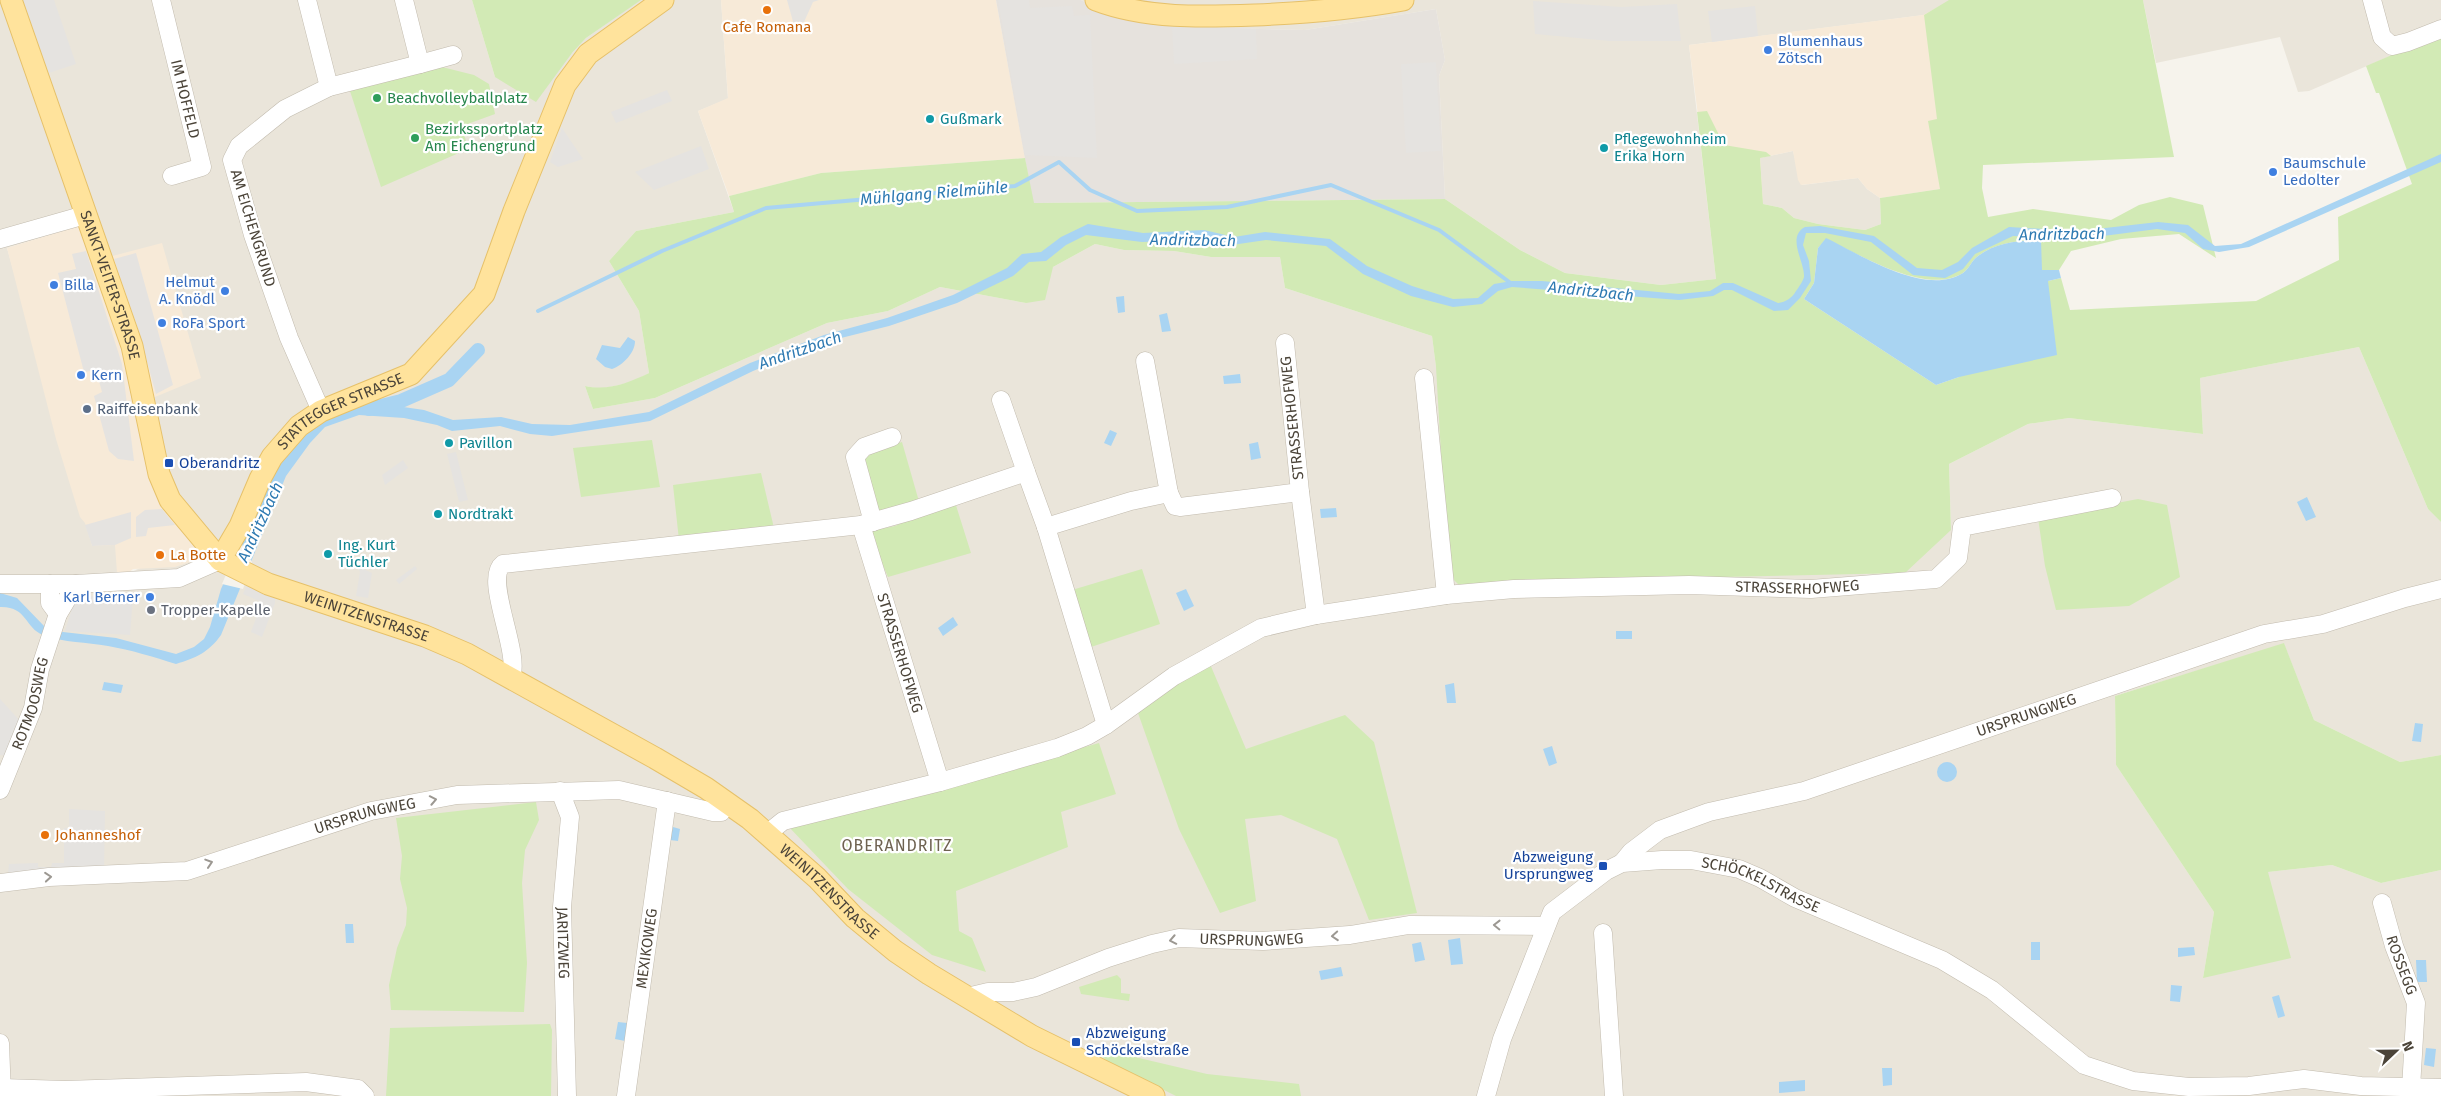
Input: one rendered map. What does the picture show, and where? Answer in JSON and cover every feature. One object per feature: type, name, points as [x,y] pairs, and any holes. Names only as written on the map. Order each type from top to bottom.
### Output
[{"type":"main road","name":"SANKT-VEITER-STRASSE","points":[[11,0],[132,346],[158,474],[170,500],[225,563]]},
{"type":"main road","name":"STATTEGGER STRASSE","points":[[225,563],[260,479],[272,457],[299,426],[321,411],[411,374],[469,313],[484,294],[514,211],[565,85],[588,54],[663,0]]},
{"type":"main road","points":[[1096,0],[1115,7],[1195,17],[1290,6],[1403,0]]},
{"type":"main road","name":"WEINITZENSTRASSE","points":[[225,563],[289,592],[425,636],[467,654],[655,758],[727,802],[768,833],[818,878],[855,918],[895,951],[967,998],[1032,1036],[1130,1090],[1154,1096]]},
{"type":"street","name":"IM HOFFELD","points":[[161,0],[202,167],[172,176]]},
{"type":"street","points":[[307,0],[329,87]]},
{"type":"street","points":[[404,0],[420,64]]},
{"type":"street","points":[[2372,0],[2382,37],[2392,46],[2441,29]]},
{"type":"street","name":"AM EICHENGRUND","points":[[321,411],[288,338],[253,234],[232,160],[239,146],[285,109],[329,87],[453,56]]},
{"type":"street","points":[[0,239],[85,215]]},
{"type":"street","name":"STRASSERHOFWEG","points":[[1285,344],[1300,492],[1316,615]]},
{"type":"street","points":[[1046,527],[1131,501],[1170,493],[1145,361]]},
{"type":"street","points":[[1424,378],[1446,595]]},
{"type":"street","points":[[1001,400],[1046,527],[1106,725]]},
{"type":"street","name":"STRASSERHOFWEG","points":[[892,437],[864,447],[855,457],[867,524],[940,782]]},
{"type":"street","points":[[510,678],[514,663],[497,584],[500,565],[511,561],[867,524],[1026,472]]},
{"type":"street","name":"STRASSERHOFWEG","points":[[1170,493],[1175,506],[1180,507],[1300,492]]},
{"type":"street","name":"STRASSERHOFWEG","points":[[768,833],[783,821],[940,782],[1058,748],[1106,725],[1174,676],[1261,628],[1316,615],[1446,595],[1514,588],[1689,585],[1812,589],[1879,586],[1936,579],[1958,558],[1962,527],[2112,498]]},
{"type":"street","points":[[0,584],[76,584],[179,578],[225,563]]},
{"type":"street","points":[[50,584],[50,603],[56,620]]},
{"type":"street","name":"ROTMOOSWEG","points":[[0,790],[33,708],[40,669],[56,620],[76,584]]},
{"type":"street","name":"URSPRUNGWEG","points":[[1622,863],[1631,852],[1660,830],[1709,812],[1804,791],[2264,634],[2322,624],[2405,598],[2441,589]]},
{"type":"street","name":"URSPRUNGWEG","points":[[0,883],[49,876],[187,870],[371,811],[457,795],[619,790],[713,812],[721,812],[727,802]]},
{"type":"street","name":"JARITZWEG","points":[[556,791],[570,817],[562,907],[566,1096]]},
{"type":"street","name":"MEXIKOWEG","points":[[626,1096],[659,845],[667,801]]},
{"type":"street","name":"SCHÖCKELSTRASSE","points":[[1486,1096],[1502,1039],[1552,912],[1606,871],[1622,863],[1691,860],[1728,866],[1760,878],[1795,898],[1942,960],[1992,990],[2084,1065],[2133,1089],[2189,1087],[2249,1091],[2304,1080],[2411,1088],[2441,1088]]},
{"type":"street","name":"ROSSEGG","points":[[2382,903],[2394,946],[2416,1003],[2411,1088]]},
{"type":"street","name":"URSPRUNGWEG","points":[[967,998],[988,992],[1013,992],[1046,984],[1108,958],[1152,944],[1179,938],[1263,941],[1350,935],[1409,925],[1545,926]]},
{"type":"street","points":[[1603,933],[1614,1096]]},
{"type":"street","points":[[0,1044],[2,1092],[66,1093],[306,1082],[362,1092]]},
{"type":"shaded area","points":[[0,0],[472,0],[495,77],[572,53],[586,38],[640,0],[721,0],[728,99],[698,111],[734,212],[636,231],[609,261],[639,311],[649,373],[632,382],[601,389],[585,386],[593,409],[655,398],[827,323],[888,311],[940,287],[1026,303],[1053,267],[1095,244],[1124,250],[1174,251],[1211,257],[1280,257],[1285,288],[1432,336],[1436,367],[1951,530],[1949,464],[2028,424],[2069,418],[2203,434],[2200,378],[2359,347],[2428,509],[2441,522],[2441,755],[2400,762],[2314,720],[2284,644],[2115,696],[2116,765],[2214,912],[2203,978],[2267,872],[2332,865],[2381,883],[2441,870],[2441,1096],[0,1096]],"holes":[[[85,224],[97,260],[137,404],[154,490],[193,544],[127,574],[115,545],[92,545],[7,248]]]},
{"type":"shaded area","points":[[23,0],[54,0],[76,64],[49,73]]},
{"type":"shaded area","points":[[721,0],[996,0],[1025,158],[821,173],[729,196],[698,111],[728,98]]},
{"type":"shaded area","points":[[787,0],[819,0],[813,2],[804,22],[794,25]]},
{"type":"shaded area","points":[[996,0],[1081,0],[1113,16],[1154,23],[1217,28],[1305,30],[1436,9],[1445,60],[1439,76],[1445,199],[1033,203]]},
{"type":"shaded area","points":[[998,0],[1029,0],[1030,8],[1072,6],[1074,16],[1090,15],[1097,158],[1025,155]]},
{"type":"shaded area","points":[[1081,0],[1950,1],[1924,15],[1689,45],[1716,279],[1661,285],[1565,273],[1520,250],[1445,199],[1439,76],[1445,60],[1436,9],[1305,30],[1217,28],[1154,23],[1113,16]]},
{"type":"shaded area","points":[[2143,0],[2441,0],[2441,34],[2309,91],[2298,92],[2280,37],[2156,63]]},
{"type":"shaded area","points":[[1533,1],[1622,7],[1677,4],[1681,41],[1610,41],[1535,34]]},
{"type":"shaded area","points":[[1950,1],[1940,189],[1880,198],[1867,189],[1858,178],[1801,185],[1798,180],[1793,151],[1760,158],[1763,204],[1712,225],[1689,45],[1923,15]]},
{"type":"shaded area","points":[[1755,6],[1758,36],[1712,42],[1708,11]]},
{"type":"shaded area","points":[[1172,25],[1256,29],[1257,59],[1174,64]]},
{"type":"shaded area","points":[[1436,62],[1441,151],[1406,153],[1401,64]]},
{"type":"shaded area","points":[[667,90],[672,101],[616,123],[611,112]]},
{"type":"shaded area","points":[[562,128],[583,159],[558,167],[550,162]]},
{"type":"shaded area","points":[[701,146],[709,169],[654,190],[635,172]]},
{"type":"shaded area","points":[[1793,151],[1802,185],[1858,178],[1867,189],[1880,198],[1881,224],[1865,230],[1818,224],[1794,218],[1782,208],[1763,204],[1760,158]]},
{"type":"shaded area","points":[[85,224],[97,260],[162,243],[201,378],[138,404],[154,490],[193,544],[196,553],[190,562],[175,567],[133,569],[127,574],[117,573],[115,545],[92,546],[85,523],[80,517],[56,439],[7,248]]},
{"type":"shaded area","points":[[86,251],[122,364],[134,461],[118,459],[109,451],[94,396],[102,392],[96,370],[84,372],[58,273],[76,269],[72,254]]},
{"type":"shaded area","points":[[136,253],[173,385],[156,394],[138,329],[114,259]]},
{"type":"shaded area","points":[[456,452],[468,500],[459,502],[447,454]]},
{"type":"shaded area","points":[[403,460],[408,468],[385,485],[382,475]]},
{"type":"shaded area","points":[[162,509],[175,525],[148,528],[146,536],[136,537],[136,517],[145,510]]},
{"type":"shaded area","points":[[131,512],[131,538],[115,545],[92,546],[85,525]]},
{"type":"shaded area","points":[[357,566],[372,573],[368,598],[356,596],[360,572]]},
{"type":"shaded area","points":[[415,566],[417,569],[399,584],[396,580]]},
{"type":"shaded area","points":[[247,585],[275,596],[275,603],[262,637],[251,632],[262,602],[243,594]]},
{"type":"shaded area","points":[[80,596],[133,596],[130,635],[65,631],[73,605]]},
{"type":"shaded area","points":[[0,699],[21,722],[6,756],[0,755]]},
{"type":"shaded area","points":[[69,809],[105,811],[104,873],[8,875],[9,864],[38,863],[38,867],[51,867],[52,863],[64,863],[64,828],[69,828]]},
{"type":"green space","points":[[472,0],[641,0],[586,38],[572,53],[536,102],[495,77]]},
{"type":"green space","points":[[1949,0],[2143,0],[2174,157],[1983,165],[1982,188],[1988,217],[2033,209],[2111,220],[2139,205],[2170,197],[2203,205],[2216,258],[2179,234],[2121,239],[2071,251],[2059,270],[2041,271],[2040,240],[2024,241],[2000,245],[1985,251],[1963,273],[1948,279],[1931,280],[1894,271],[1826,239],[1818,248],[1814,283],[1804,299],[1936,385],[1959,377],[2048,281],[2061,278],[2070,310],[2256,301],[2339,260],[2338,217],[2412,184],[2379,93],[2376,93],[2366,66],[2441,34],[2441,522],[2428,509],[2359,347],[2200,378],[2203,434],[2069,418],[2028,424],[1949,464],[1951,530],[1905,573],[1576,580],[1462,588],[1448,574],[1436,367],[1432,336],[1285,288],[1280,257],[1211,257],[1174,251],[1124,250],[1095,244],[1053,267],[1045,300],[1026,303],[940,287],[888,311],[827,323],[655,398],[593,409],[585,386],[610,387],[634,380],[649,373],[639,311],[609,261],[636,231],[734,212],[729,196],[821,173],[1025,158],[1034,203],[1445,199],[1520,250],[1565,273],[1661,285],[1716,279],[1697,112],[1707,111],[1724,145],[1766,152],[1771,156],[1760,158],[1763,204],[1782,208],[1794,218],[1818,224],[1865,230],[1881,224],[1880,198],[1940,189],[1928,121],[1937,119],[1924,15]]},
{"type":"green space","name":"Bezirkssportplatz Am Eichengrund","points":[[442,67],[474,75],[489,84],[495,114],[462,126],[468,149],[381,187],[350,91],[395,77]]},
{"type":"green space","points":[[652,440],[660,487],[581,497],[573,448]]},
{"type":"green space","points":[[902,442],[920,505],[877,515],[864,460],[874,451]]},
{"type":"green space","points":[[761,473],[774,528],[679,540],[673,485]]},
{"type":"green space","points":[[954,499],[971,553],[888,577],[871,538],[871,531],[895,526]]},
{"type":"green space","points":[[2138,499],[2167,505],[2180,577],[2129,606],[2056,610],[2045,566],[2038,518]]},
{"type":"green space","points":[[1142,569],[1160,624],[1091,647],[1072,590]]},
{"type":"green space","points":[[2284,643],[2314,720],[2400,762],[2441,755],[2441,870],[2381,883],[2332,865],[2268,872],[2291,958],[2203,978],[2214,912],[2116,765],[2115,696]]},
{"type":"green space","points":[[1210,664],[1246,749],[1345,715],[1374,742],[1417,913],[1369,920],[1337,839],[1281,815],[1245,819],[1256,901],[1220,913],[1179,829],[1138,713],[1182,679]]},
{"type":"green space","points":[[1099,743],[1116,794],[1061,812],[1068,847],[956,891],[959,931],[972,938],[986,972],[932,955],[848,889],[787,825],[940,788]]},
{"type":"green space","points":[[536,802],[539,820],[525,850],[522,883],[527,963],[524,1012],[391,1010],[389,985],[397,948],[406,925],[407,908],[400,879],[402,856],[396,818]]},
{"type":"green space","points":[[1117,975],[1121,979],[1121,993],[1130,994],[1129,1001],[1081,994],[1079,987]]},
{"type":"green space","points":[[550,1024],[552,1030],[551,1096],[386,1096],[390,1028]]},
{"type":"green space","points":[[1088,1046],[1207,1074],[1299,1084],[1301,1096],[1176,1096],[1110,1063]]},
{"type":"water","name":"Andritzbach","points":[[2441,154],[2441,162],[2249,247],[2219,252],[2203,249],[2185,233],[2157,229],[2080,239],[2013,236],[1975,254],[1963,269],[1945,278],[1913,275],[1871,242],[1825,233],[1806,233],[1803,245],[1809,261],[1811,281],[1800,298],[1788,310],[1774,311],[1732,290],[1724,290],[1713,296],[1679,300],[1512,287],[1498,291],[1482,304],[1453,307],[1411,296],[1363,274],[1326,246],[1266,240],[1225,246],[1201,240],[1142,242],[1086,235],[1066,245],[1046,261],[1029,262],[1013,276],[957,303],[889,326],[825,342],[753,371],[650,421],[552,436],[530,434],[500,426],[452,431],[437,425],[404,418],[359,415],[325,427],[310,443],[286,476],[221,635],[207,650],[183,662],[176,664],[117,648],[51,638],[32,628],[16,610],[0,607],[0,593],[17,598],[45,627],[63,632],[116,638],[176,654],[194,647],[204,639],[210,627],[221,589],[283,454],[325,415],[369,402],[424,410],[453,420],[501,417],[532,424],[570,425],[649,412],[750,363],[824,335],[887,318],[953,295],[1007,268],[1022,254],[1041,252],[1061,237],[1088,224],[1143,233],[1204,230],[1234,237],[1265,232],[1330,239],[1367,266],[1412,286],[1453,299],[1478,298],[1494,284],[1512,281],[1542,281],[1679,294],[1710,291],[1723,283],[1733,283],[1778,303],[1791,298],[1804,277],[1797,237],[1805,227],[1820,226],[1874,236],[1917,268],[1942,270],[1958,262],[1972,248],[2009,227],[2079,231],[2158,222],[2188,225],[2215,246],[2241,244]]},
{"type":"water","points":[[1826,238],[1894,271],[1931,280],[1948,279],[1963,273],[1985,251],[2000,245],[2041,240],[2042,270],[2059,270],[2061,278],[2048,281],[2057,355],[1959,377],[1936,385],[1804,299],[1814,283],[1818,248]]},
{"type":"water","points":[[1124,296],[1125,312],[1118,313],[1116,297]]},
{"type":"water","points":[[1167,313],[1171,331],[1162,332],[1159,315]]},
{"type":"water","points":[[628,337],[635,341],[633,350],[620,365],[612,369],[605,367],[596,359],[602,345],[620,348]]},
{"type":"water","points":[[1240,374],[1241,383],[1224,384],[1223,376]]},
{"type":"water","points":[[1110,430],[1117,433],[1111,446],[1104,443]]},
{"type":"water","points":[[1258,442],[1261,458],[1251,460],[1249,444]]},
{"type":"water","points":[[2307,497],[2316,517],[2306,521],[2297,502]]},
{"type":"water","points":[[1336,508],[1337,517],[1321,518],[1320,509]]},
{"type":"water","points":[[1186,589],[1194,606],[1184,611],[1176,593]]},
{"type":"water","points":[[953,617],[958,625],[943,636],[938,628]]},
{"type":"water","points":[[1616,631],[1632,631],[1632,639],[1616,639]]},
{"type":"water","points":[[104,682],[123,685],[121,693],[102,690]]},
{"type":"water","points":[[1454,683],[1456,703],[1447,703],[1445,685]]},
{"type":"water","points":[[2415,723],[2423,724],[2421,742],[2412,741]]},
{"type":"water","points":[[1552,746],[1557,763],[1549,766],[1543,749]]},
{"type":"water","points":[[1947,762],[1954,765],[1957,772],[1954,779],[1947,782],[1940,779],[1937,772],[1940,765]]},
{"type":"water","points":[[673,827],[680,829],[678,841],[670,840]]},
{"type":"water","points":[[345,924],[353,924],[354,943],[346,943]]},
{"type":"water","points":[[1460,938],[1463,964],[1451,965],[1448,940]]},
{"type":"water","points":[[1421,942],[1425,960],[1415,962],[1412,944]]},
{"type":"water","points":[[2031,942],[2040,942],[2040,960],[2031,960]]},
{"type":"water","points":[[2194,947],[2195,955],[2178,957],[2178,948]]},
{"type":"water","points":[[2416,960],[2426,960],[2427,982],[2417,982]]},
{"type":"water","points":[[1341,967],[1343,976],[1321,980],[1319,971]]},
{"type":"water","points":[[2171,985],[2182,986],[2180,1002],[2170,1001]]},
{"type":"water","points":[[2279,995],[2285,1016],[2278,1018],[2272,997]]},
{"type":"water","points":[[618,1022],[627,1023],[625,1041],[615,1039]]},
{"type":"water","points":[[2426,1048],[2436,1049],[2434,1067],[2424,1065]]},
{"type":"water","points":[[1882,1068],[1892,1068],[1892,1085],[1883,1086]]},
{"type":"water","points":[[1805,1080],[1805,1091],[1779,1093],[1779,1082]]},
{"type":"pier","points":[[240,541],[252,562],[243,589],[222,584]]},
{"type":"waterway","name":"Mühlgang Rielmühle","points":[[538,311],[662,251],[766,208],[1015,186],[1059,162],[1090,190],[1137,211],[1227,207],[1331,185],[1439,230],[1512,284]]},
{"type":"waterway","name":"Mühlgang Rielmühle","points":[[369,409],[401,401],[449,380],[478,350]]},
{"type":"place","name":"Cafe Romana","points":[[767,10]]},
{"type":"place","name":"Blumenhaus Zötsch","points":[[1768,50]]},
{"type":"place","name":"Beachvolleyballplatz","points":[[377,98]]},
{"type":"place","name":"Gußmark","points":[[930,119]]},
{"type":"place","name":"Bezirkssportplatz Am Eichengrund","points":[[415,138]]},
{"type":"place","name":"Pflegewohnheim Erika Horn","points":[[1604,148]]},
{"type":"place","name":"Baumschule Ledolter","points":[[2273,172]]},
{"type":"place","name":"Billa","points":[[54,285]]},
{"type":"place","name":"Helmut A. Knödl","points":[[225,291]]},
{"type":"place","name":"RoFa Sport","points":[[162,323]]},
{"type":"place","name":"Kern","points":[[81,375]]},
{"type":"place","name":"Raiffeisenbank","points":[[87,409]]},
{"type":"place","name":"Pavillon","points":[[449,443]]},
{"type":"place","name":"Oberandritz","points":[[169,463]]},
{"type":"place","name":"Nordtrakt","points":[[438,514]]},
{"type":"place","name":"Ing. Kurt Tüchler","points":[[328,554]]},
{"type":"place","name":"La Botte","points":[[160,555]]},
{"type":"place","name":"Karl Berner","points":[[150,597]]},
{"type":"place","name":"Tropper-Kapelle","points":[[151,610]]},
{"type":"place","name":"Johanneshof","points":[[45,835]]},
{"type":"place","name":"Abzweigung Ursprungweg","points":[[1603,866]]},
{"type":"place","name":"Abzweigung Schöckelstraße","points":[[1076,1042]]},
{"type":"district","name":"OBERANDRITZ","points":[[897,845]]}]
